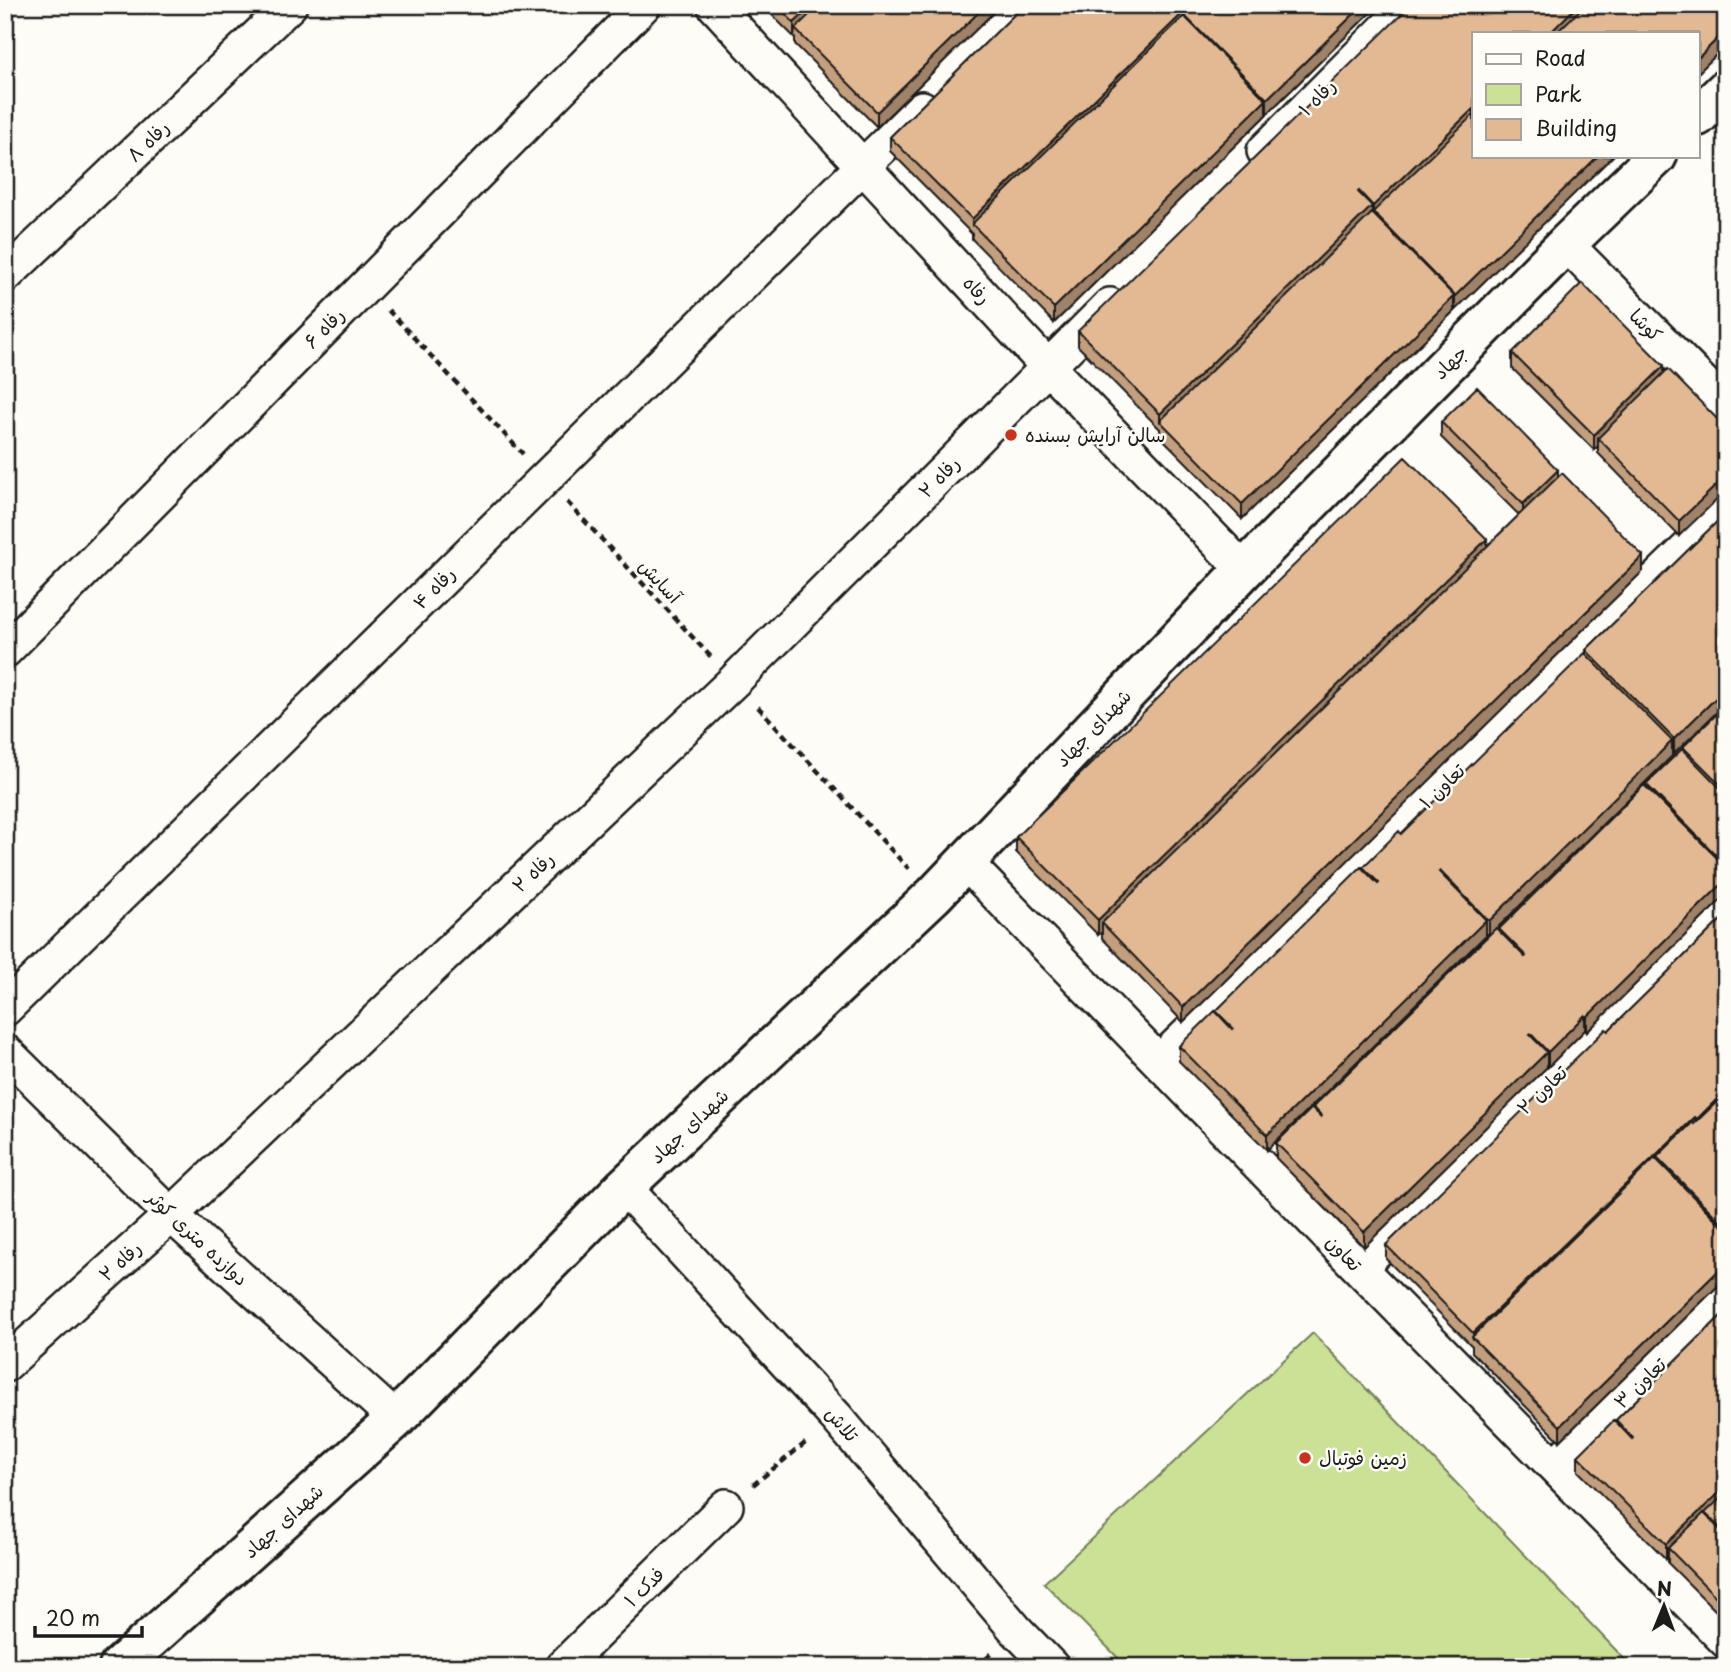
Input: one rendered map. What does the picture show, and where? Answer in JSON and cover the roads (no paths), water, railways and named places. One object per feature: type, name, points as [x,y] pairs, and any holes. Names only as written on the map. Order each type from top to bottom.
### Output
[{"type":"street","name":"رفاه ۸","points":[[5,276],[290,5]]},
{"type":"street","name":"رفاه ۶","points":[[5,651],[644,5]]},
{"type":"street","name":"رفاه","points":[[714,5],[1048,367],[1244,570]]},
{"type":"street","name":"رفاه ۱","points":[[1243,172],[1409,5]]},
{"type":"street","points":[[1700,114],[1726,89]]},
{"type":"street","name":"رفاه ۴","points":[[5,1009],[939,91]]},
{"type":"street","name":"جهاد","points":[[1244,570],[1566,244],[1655,158]]},
{"type":"street","name":"کوشا","points":[[1566,244],[1726,407]]},
{"type":"street","points":[[1048,367],[1136,279]]},
{"type":"street","name":"رفاه ۲","points":[[5,1365],[171,1215],[734,681],[1048,367]]},
{"type":"street","name":"تعاون ۱","points":[[1159,1062],[1726,511]]},
{"type":"street","name":"شهدای جهاد","points":[[120,1667],[396,1419],[624,1187],[966,863],[1244,570]]},
{"type":"street","name":"تعاون","points":[[966,863],[1726,1641]]},
{"type":"street","name":"تعاون ۲","points":[[1359,1268],[1726,912]]},
{"type":"street","name":"دوازده متری کوثر","points":[[5,1051],[171,1215],[396,1419]]},
{"type":"street","name":"تلاش","points":[[624,1187],[837,1418],[1016,1630],[1052,1667]]},
{"type":"street","name":"تعاون ۳","points":[[1554,1466],[1726,1299]]},
{"type":"street","name":"فدک ۱","points":[[562,1667],[726,1506]]},
{"type":"place","name":"سالن آرایش بسنده","points":[[1011,435]]},
{"type":"place","name":"زمین فوتبال","points":[[1305,1458]]}]
